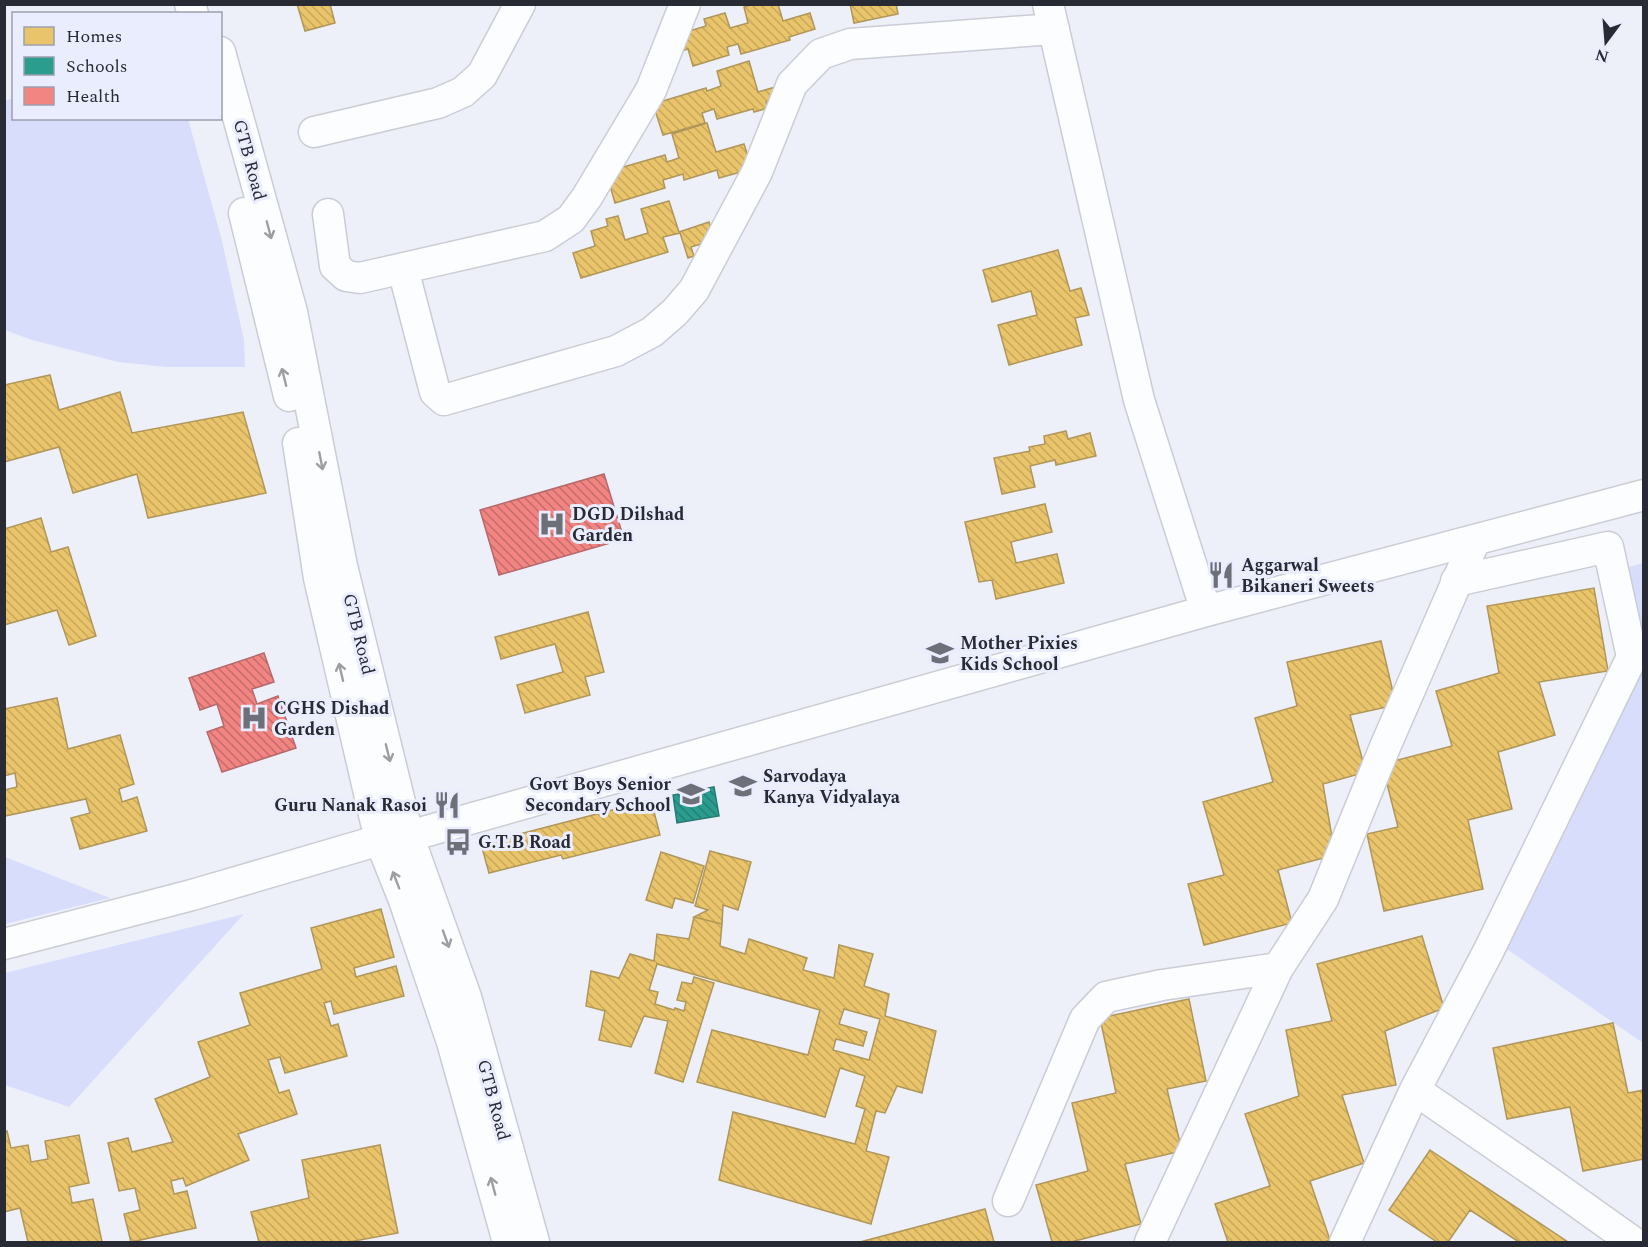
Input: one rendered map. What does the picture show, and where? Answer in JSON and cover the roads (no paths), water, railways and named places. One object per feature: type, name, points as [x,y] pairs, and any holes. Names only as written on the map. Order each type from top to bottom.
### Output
[{"type":"street","points":[[314,132],[438,103],[463,92],[482,75],[520,4]]},
{"type":"street","points":[[328,214],[335,266],[346,276],[360,278],[545,236],[571,219],[587,197],[651,90],[685,4]]},
{"type":"street","points":[[403,269],[435,392],[444,400],[616,351],[652,332],[675,312],[694,290],[757,172],[792,84],[821,54],[850,44],[1051,17],[1140,400],[1206,611]]},
{"type":"street","name":"GTB Road","points":[[222,61],[342,566],[404,900],[452,1042],[508,1242]]},
{"type":"street","name":"GTB Road","points":[[221,120],[281,315]]},
{"type":"street","points":[[4,944],[192,895],[1206,611],[1644,495]]},
{"type":"street","points":[[1150,1242],[1278,968],[1323,899],[1385,747],[1475,540]]},
{"type":"street","points":[[1345,1242],[1415,1090],[1488,952],[1632,657],[1608,547],[1456,581]]},
{"type":"street","name":"GTB Road","points":[[394,838],[466,997],[534,1242]]},
{"type":"street","points":[[1008,1201],[1085,1019],[1106,997],[1278,968]]},
{"type":"street","points":[[1415,1090],[1633,1242]]},
{"type":"place","name":"DGD Dilshad Garden","points":[[552,524]]},
{"type":"place","name":"Aggarwal Bikaneri Sweets","points":[[1221,575]]},
{"type":"place","name":"Mother Pixies Kids School","points":[[940,653]]},
{"type":"place","name":"CGHS Dishad Garden","points":[[254,718]]},
{"type":"place","name":"Sarvodaya Kanya Vidyalaya","points":[[743,786]]},
{"type":"place","name":"Govt Boys Senior Secondary School","points":[[691,794]]},
{"type":"place","name":"Guru Nanak Rasoi","points":[[447,805]]},
{"type":"place","name":"G.T.B Road","points":[[458,842]]}]
